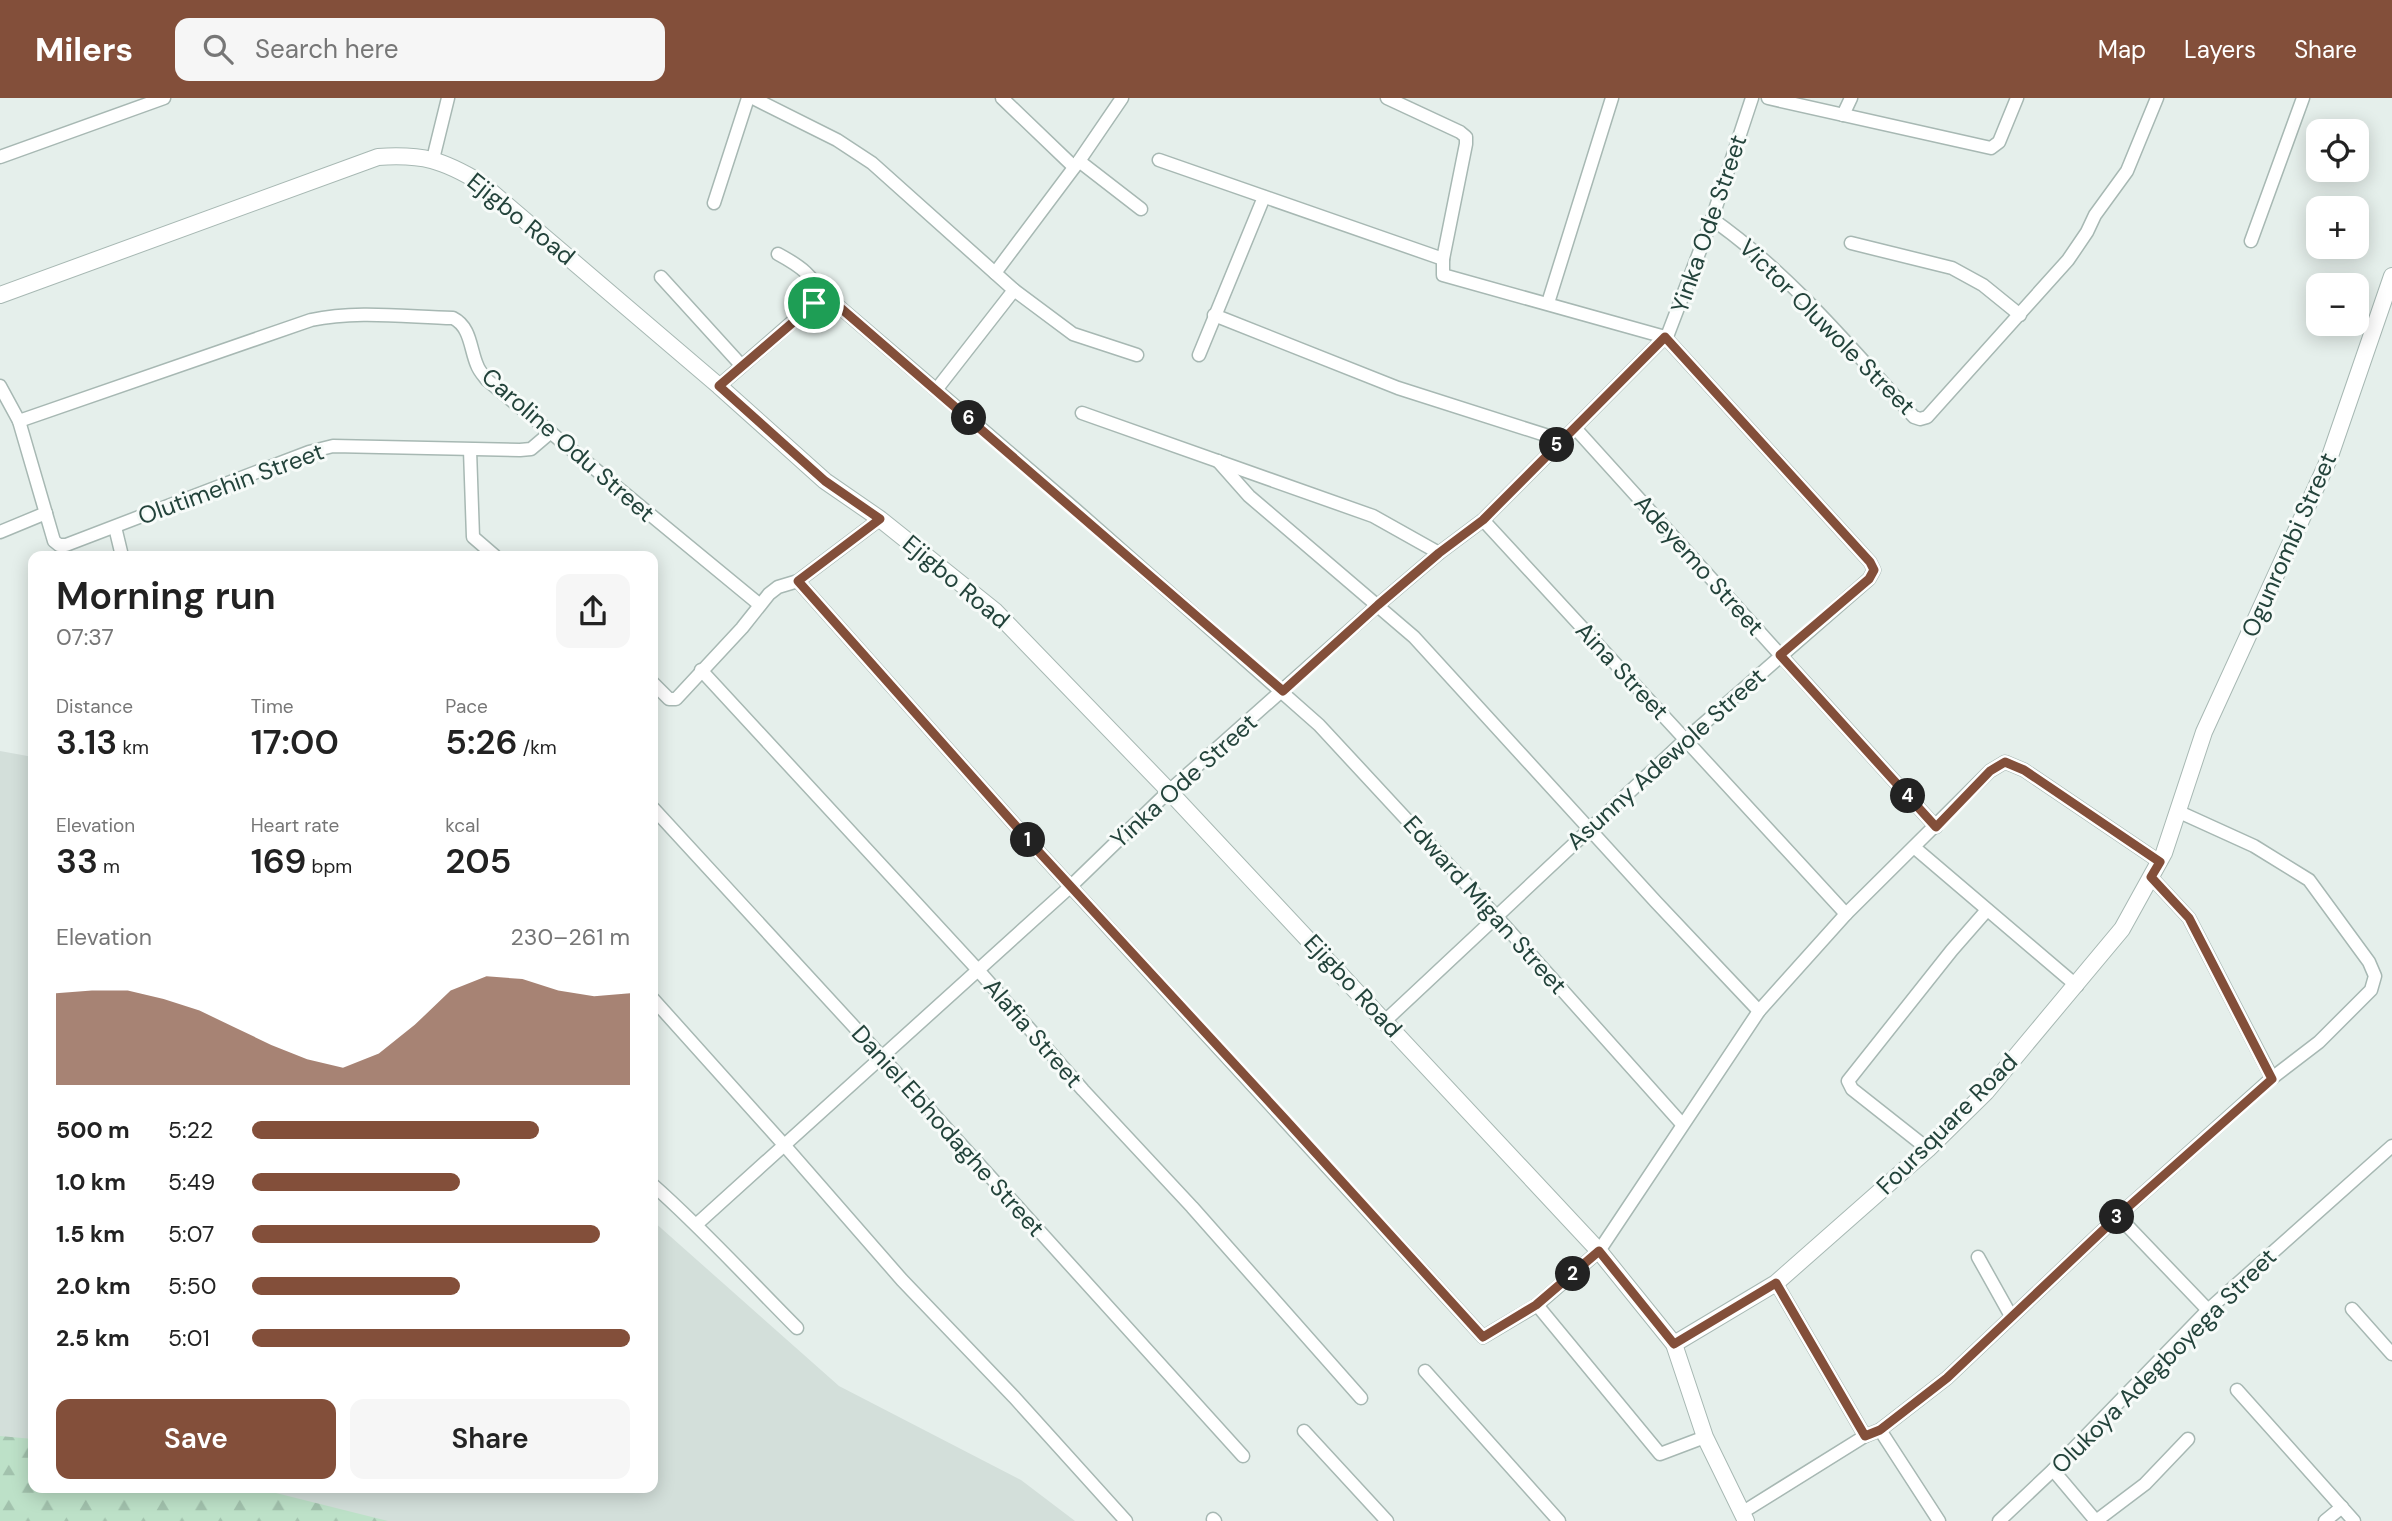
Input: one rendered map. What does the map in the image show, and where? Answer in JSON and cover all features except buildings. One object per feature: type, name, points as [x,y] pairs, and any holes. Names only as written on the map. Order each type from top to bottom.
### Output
[{"type":"street","points":[[0,157],[164,98]]},
{"type":"street","points":[[433,159],[447,98]]},
{"type":"street","points":[[714,202],[750,98],[772,102],[872,163],[995,274],[1077,337],[1137,355]]},
{"type":"street","points":[[1002,98],[1077,164],[1140,209]]},
{"type":"street","points":[[995,274],[1077,164],[1122,98]]},
{"type":"street","points":[[1387,98],[1466,136],[1443,259],[1443,275],[1665,337]]},
{"type":"street","points":[[1548,303],[1612,98]]},
{"type":"street","name":"Yinka Ode Street","points":[[697,1224],[1071,886],[1169,791],[1378,605],[1483,520],[1665,337],[1671,329],[1712,219],[1752,98]]},
{"type":"street","points":[[1768,98],[1990,148],[1999,142],[2017,98]]},
{"type":"street","points":[[1843,115],[1851,98]]},
{"type":"street","name":"Victor Oluwole Street","points":[[1712,219],[1764,258],[1816,310],[1914,417],[1920,419],[1927,417],[2068,260],[2095,215],[2127,171],[2157,98]]},
{"type":"street","points":[[2251,242],[2303,98]]},
{"type":"street","name":"Ejigbo Road","points":[[0,295],[378,157],[407,155],[433,159],[456,167],[481,183],[719,386],[825,481],[880,519],[995,611],[1169,791],[1599,1251],[1674,1344]]},
{"type":"street","points":[[1160,160],[1443,259]]},
{"type":"street","points":[[1199,355],[1264,197]]},
{"type":"street","points":[[1851,243],[1952,268],[1983,285],[2020,314]]},
{"type":"street","name":"Edward Migan Street","points":[[778,254],[800,266],[814,279],[825,299],[836,304],[936,390],[1319,724],[1682,1124]]},
{"type":"street","points":[[660,276],[741,365]]},
{"type":"street","name":"Ogunrombi Street","points":[[2176,811],[2204,732],[2329,459],[2392,276]]},
{"type":"street","points":[[936,390],[1014,290]]},
{"type":"street","points":[[719,386],[814,303],[825,299]]},
{"type":"street","points":[[1214,315],[1398,388],[1562,440]]},
{"type":"street","name":"Caroline Odu Street","points":[[19,421],[311,320],[329,316],[453,318],[461,322],[465,329],[477,366],[487,380],[760,605]]},
{"type":"street","name":"Asunny Adewole Street","points":[[1385,1021],[1685,740],[1869,579],[1874,570],[1870,562],[1665,337]]},
{"type":"street","points":[[0,532],[46,513],[19,421],[2,394]]},
{"type":"street","points":[[1082,413],[1373,516],[1439,553]]},
{"type":"street","name":"Adeyemo Street","points":[[1575,428],[1936,827]]},
{"type":"street","name":"Olutimehin Street","points":[[46,513],[54,541],[59,545],[66,545],[309,452],[332,446],[531,449],[551,432]]},
{"type":"street","points":[[470,450],[473,537],[489,551]]},
{"type":"street","points":[[1218,461],[1248,496],[1414,637],[1759,1011]]},
{"type":"street","points":[[658,687],[669,699],[676,699],[778,587],[798,581],[880,519]]},
{"type":"street","name":"Aina Street","points":[[1483,520],[1846,914]]},
{"type":"street","points":[[115,527],[121,551]]},
{"type":"street","points":[[798,581],[1071,886],[1483,1337],[1536,1305],[1599,1251],[1759,1011],[1846,914],[1990,771],[2005,762],[2024,770],[2160,862]]},
{"type":"street","name":"Alafia Street","points":[[701,670],[978,970],[1361,1398]]},
{"type":"street","points":[[1674,1344],[1705,1437],[1744,1516],[1865,1436],[1880,1430],[1947,1378],[2118,1216],[2272,1079],[2319,1042],[2371,990],[2375,976],[2369,962],[2309,880],[2254,846],[2176,811]]},
{"type":"street","name":"Foursquare Road","points":[[1674,1344],[1776,1283],[1928,1149],[1986,1092],[2122,929],[2160,862],[2176,811]]},
{"type":"street","name":"Daniel Ebhodaghe Street","points":[[658,813],[1243,1456]]},
{"type":"street","points":[[1915,848],[2077,986]]},
{"type":"street","points":[[2151,877],[2189,918],[2272,1079]]},
{"type":"street","points":[[1928,1149],[1852,1089],[1848,1081],[1987,910]]},
{"type":"street","points":[[658,1005],[902,1280],[1014,1397],[1126,1521]]},
{"type":"street","name":"Olukoya Adegboyega Street","points":[[1999,1521],[2053,1470],[2208,1310],[2392,1146]]},
{"type":"street","points":[[658,1189],[697,1224],[797,1328]]},
{"type":"street","points":[[2118,1216],[2208,1310]]},
{"type":"street","points":[[1978,1257],[2011,1316]]},
{"type":"street","points":[[1776,1283],[1865,1436]]},
{"type":"street","points":[[1536,1305],[1660,1454],[1705,1437]]},
{"type":"street","points":[[2352,1309],[2392,1354]]},
{"type":"street","points":[[1425,1371],[1559,1521]]},
{"type":"street","points":[[2238,1390],[2354,1521]]},
{"type":"street","points":[[1880,1430],[1939,1521]]},
{"type":"street","points":[[1304,1431],[1387,1521]]},
{"type":"street","points":[[2053,1470],[2096,1521],[2145,1484],[2188,1439]]},
{"type":"street","points":[[2325,1521],[2342,1507]]},
{"type":"shaded area","points":[[0,751],[28,756],[28,1493],[658,1493],[658,1225],[839,1386],[1021,1480],[1075,1521],[0,1521]]},
{"type":"green space","points":[[0,1436],[28,1439],[28,1493],[276,1493],[388,1521],[0,1521]]},
{"type":"route","points":[[825,299],[836,304],[1283,691],[1378,605],[1483,520],[1665,337],[1870,562],[1874,570],[1869,579],[1780,655],[1936,827],[1990,771],[2005,762],[2024,770],[2160,862],[2151,877],[2189,918],[2272,1079],[2118,1216],[1947,1378],[1880,1430],[1865,1436],[1776,1283],[1674,1344],[1599,1251],[1536,1305],[1483,1337],[1039,852],[798,581],[880,519],[825,481],[719,386],[814,303],[825,299]]}]
